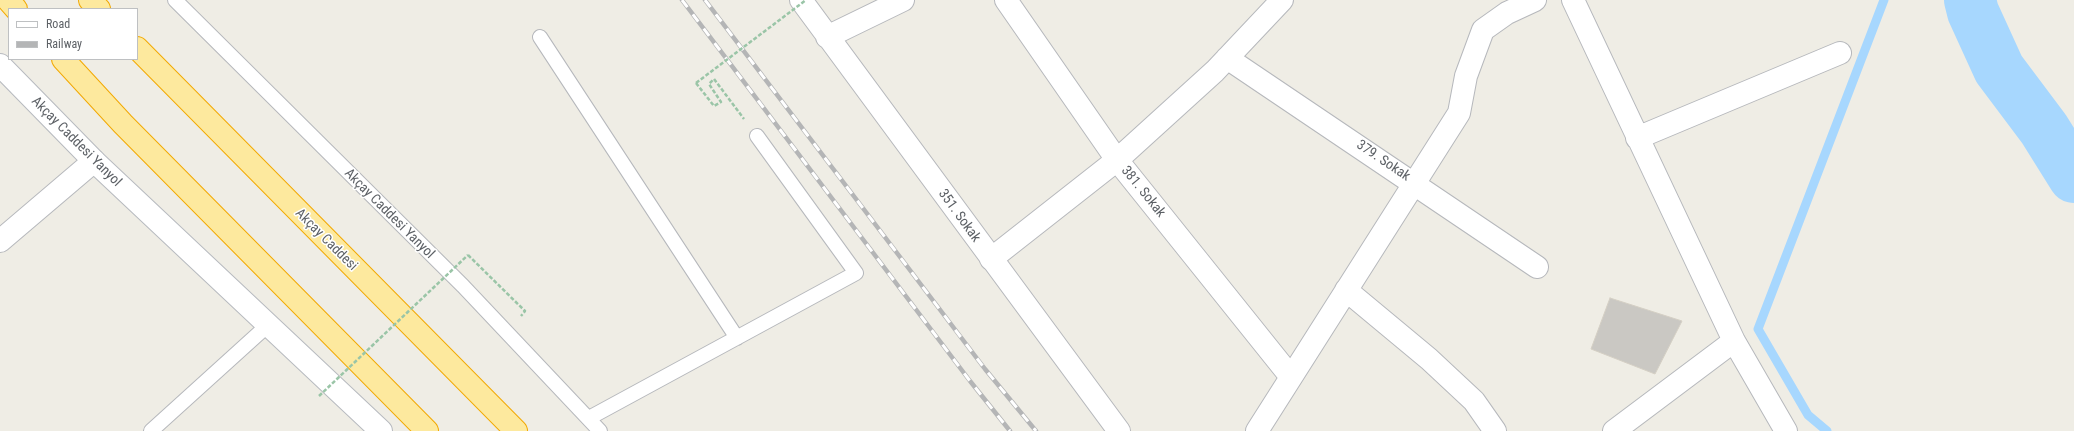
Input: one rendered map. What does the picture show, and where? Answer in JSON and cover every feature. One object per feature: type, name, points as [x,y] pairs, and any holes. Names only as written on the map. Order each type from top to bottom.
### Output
[{"type":"highway","points":[[8,0],[15,8]]},
{"type":"highway","points":[[90,0],[98,8]]},
{"type":"highway","name":"Akçay Caddesi","points":[[138,49],[516,431]]},
{"type":"highway","points":[[64,60],[123,124],[427,431]]},
{"type":"street","name":"351. Sokak","points":[[801,0],[1119,431]]},
{"type":"street","points":[[827,37],[903,0]]},
{"type":"street","name":"381. Sokak","points":[[1006,0],[1117,160],[1291,377]]},
{"type":"street","points":[[991,259],[1117,160],[1227,58],[1282,0]]},
{"type":"street","points":[[1257,431],[1458,113],[1466,76],[1483,30],[1507,13],[1535,0]]},
{"type":"street","points":[[1573,0],[1734,341],[1786,431]]},
{"type":"street","points":[[1637,138],[1840,53]]},
{"type":"street","name":"379. Sokak","points":[[1227,58],[1414,182],[1537,266]]},
{"type":"street","name":"Akçay Caddesi Yanyol","points":[[0,65],[94,161],[381,431]]},
{"type":"street","points":[[0,241],[94,161]]},
{"type":"street","points":[[1346,290],[1429,359],[1474,401],[1495,431]]},
{"type":"street","points":[[1614,431],[1734,341]]},
{"type":"lane","name":"Akçay Caddesi Yanyol","points":[[175,0],[463,286],[600,431]]},
{"type":"lane","points":[[540,37],[737,338]]},
{"type":"lane","points":[[589,418],[856,273],[757,136]]},
{"type":"lane","points":[[151,431],[268,325]]},
{"type":"path","points":[[757,136],[714,79],[709,84],[721,102],[714,106],[696,82],[806,0]]},
{"type":"path","points":[[319,396],[468,255],[507,294]]},
{"type":"building","points":[[1610,298],[1682,321],[1655,374],[1591,349]]},
{"type":"waterway","points":[[1827,431],[1808,415],[1758,329],[1884,0]]},
{"type":"waterway","points":[[1970,0],[1973,12],[1999,69],[2044,129],[2074,177]]},
{"type":"railway","points":[[682,0],[970,381],[1010,431]]},
{"type":"railway","points":[[705,0],[985,369],[1036,431]]}]
